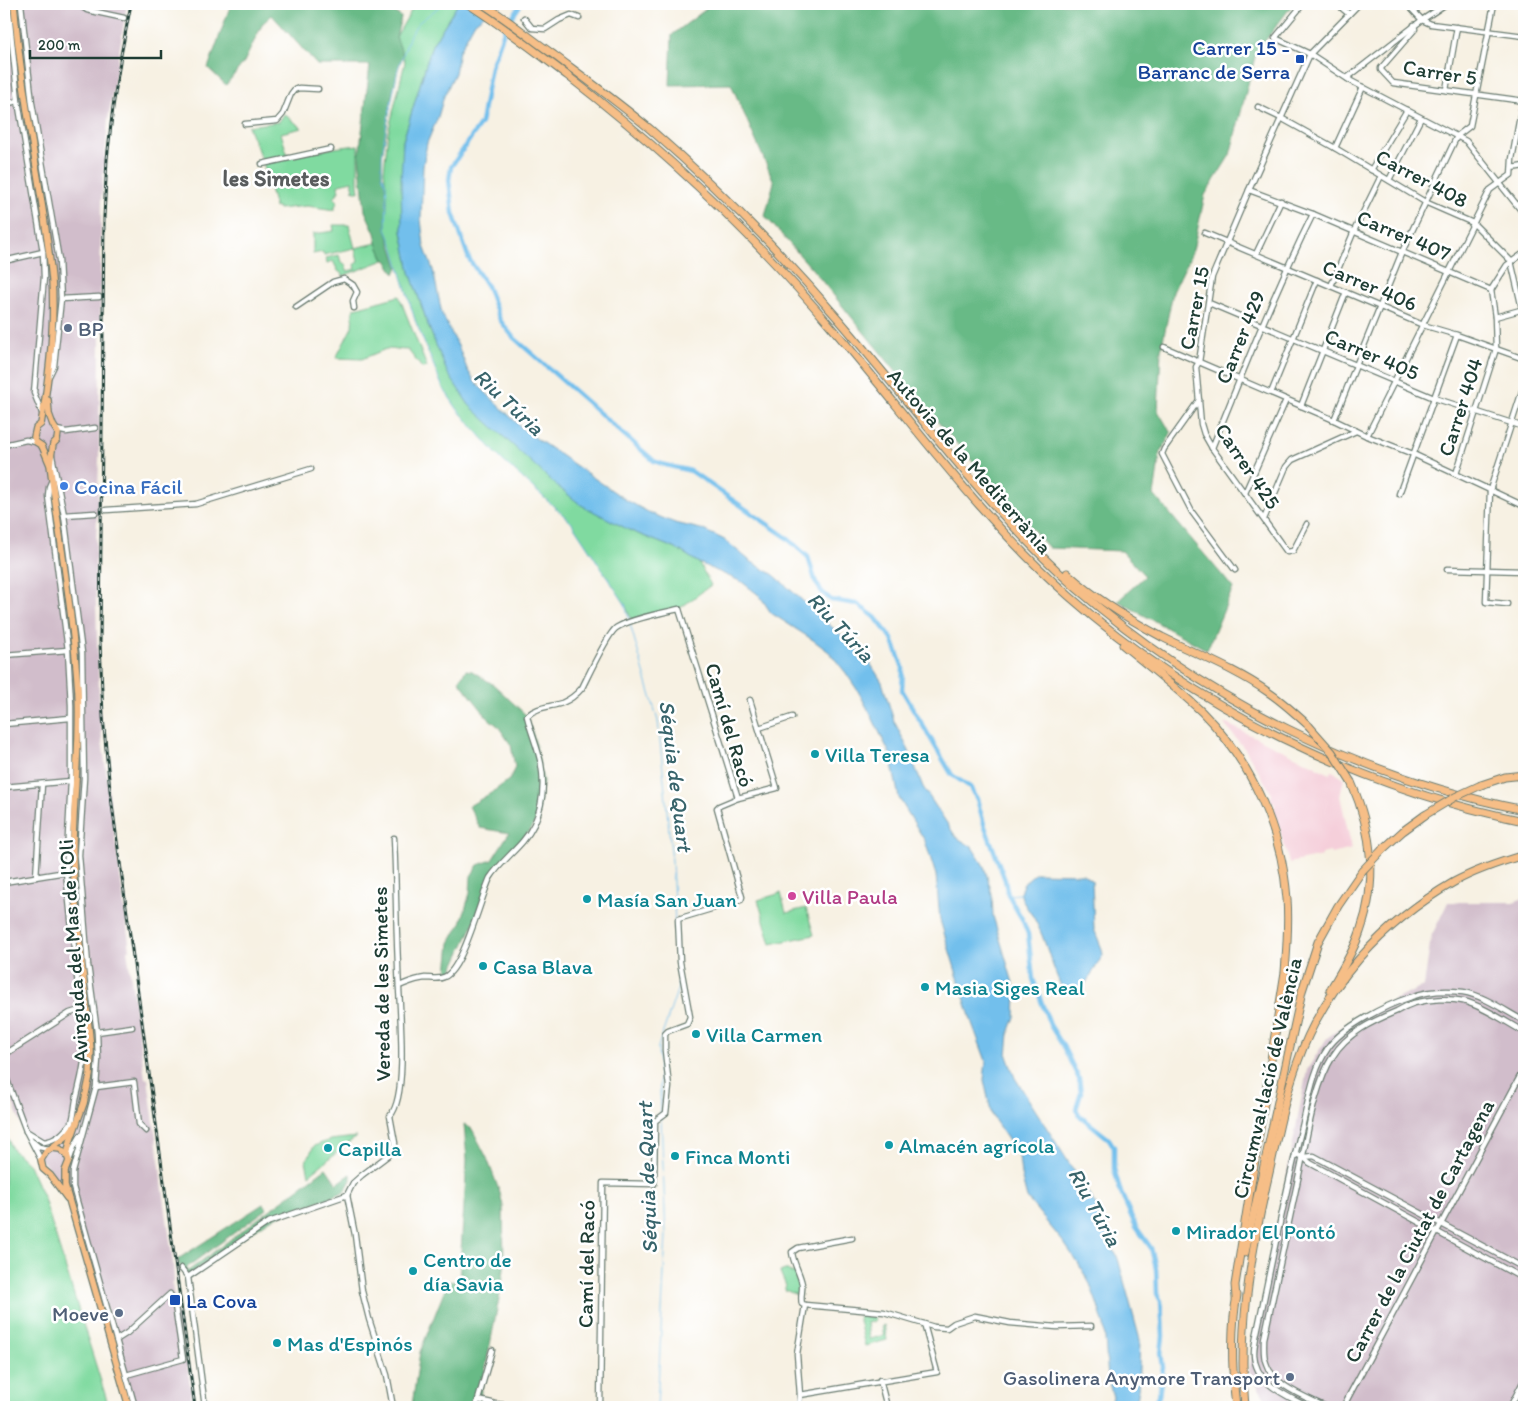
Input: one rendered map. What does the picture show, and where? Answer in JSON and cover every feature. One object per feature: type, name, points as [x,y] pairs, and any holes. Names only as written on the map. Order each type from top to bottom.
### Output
[{"type":"highway","name":"Autovia de la Mediterrània","points":[[468,4],[599,88],[649,129],[706,180],[751,224],[834,314],[976,485],[1034,547],[1075,586],[1126,629],[1197,678],[1273,722],[1333,750],[1454,794],[1524,810]]},
{"type":"highway","name":"Autovia de la Mediterrània","points":[[483,4],[540,49],[642,136],[699,187],[744,231],[792,281],[833,328],[998,526],[1068,595],[1110,630],[1191,686],[1238,715],[1313,753],[1361,773],[1421,794],[1478,811],[1524,821]]},
{"type":"highway","points":[[1034,547],[1041,548],[1078,582],[1118,612],[1246,678],[1281,702],[1309,726],[1335,757],[1347,775],[1365,820],[1370,846],[1370,892],[1360,932],[1326,1002]]},
{"type":"highway","points":[[1110,630],[1116,639],[1163,677],[1202,713],[1238,757],[1254,784],[1266,812],[1279,849],[1284,872],[1288,917],[1285,972],[1237,1276],[1236,1298]]},
{"type":"highway","name":"Circumval·lació de València","points":[[1236,1407],[1233,1346],[1236,1298],[1302,990],[1318,942],[1338,906],[1362,871],[1403,831],[1455,797],[1505,777],[1524,775]]},
{"type":"highway","name":"Circumval·lació de València","points":[[1245,1407],[1243,1385],[1244,1317],[1253,1249],[1282,1113],[1298,1060],[1311,1029],[1326,1002],[1352,966],[1386,932],[1416,906],[1464,878],[1489,866],[1524,854]]},
{"type":"main road","points":[[18,4],[18,34],[26,104],[47,235],[52,281],[47,393],[41,424],[36,428],[34,434],[50,465]]},
{"type":"main road","points":[[47,393],[49,414],[56,431],[50,465],[74,640],[78,694],[73,857],[91,1051],[90,1076],[68,1158],[65,1186],[129,1407]]},
{"type":"main road","points":[[41,424],[45,423],[56,431]]},
{"type":"main road","points":[[39,444],[48,447],[53,444]]},
{"type":"main road","points":[[70,1204],[50,1175],[43,1169],[42,1160],[46,1152],[67,1136],[76,1125]]},
{"type":"main road","points":[[50,1149],[60,1149],[68,1158]]},
{"type":"main road","points":[[50,1175],[58,1175],[65,1172]]},
{"type":"street","points":[[8,4],[18,101],[43,252],[44,277],[34,393],[43,416]]},
{"type":"street","points":[[18,4],[32,103],[59,260],[61,299],[54,366],[48,379]]},
{"type":"street","points":[[78,4],[87,10],[124,18]]},
{"type":"street","points":[[1303,4],[1274,38],[1310,54],[1363,87],[1466,141],[1524,214]]},
{"type":"street","points":[[1336,4],[1349,14]]},
{"type":"street","name":"Carrer 15","points":[[1359,4],[1310,54],[1249,190],[1212,277],[1199,362],[1271,392],[1367,436],[1414,454],[1524,506]]},
{"type":"street","points":[[1407,4],[1422,20],[1431,24],[1524,36]]},
{"type":"street","points":[[1347,78],[1422,20],[1446,4]]},
{"type":"street","points":[[1334,420],[1402,252],[1425,202],[1458,136],[1470,126],[1494,4]]},
{"type":"street","points":[[524,18],[532,28],[545,29],[571,15],[579,18]]},
{"type":"street","name":"Carrer 5","points":[[1414,26],[1415,29],[1381,68],[1393,83],[1524,101]]},
{"type":"street","points":[[1446,90],[1457,27]]},
{"type":"street","points":[[1335,148],[1363,87]]},
{"type":"street","points":[[245,124],[277,121],[283,114],[294,90],[299,88],[318,89]]},
{"type":"street","points":[[1367,436],[1490,190],[1511,176],[1512,159],[1524,95]]},
{"type":"street","points":[[4,104],[18,101]]},
{"type":"street","name":"Carrer 408","points":[[1258,107],[1282,118],[1335,148],[1425,202],[1473,223],[1511,261]]},
{"type":"street","points":[[1371,170],[1407,110]]},
{"type":"street","points":[[1390,180],[1421,118]]},
{"type":"street","points":[[262,164],[331,149]]},
{"type":"street","points":[[1512,168],[1524,166]]},
{"type":"street","points":[[1331,286],[1354,231],[1381,176]]},
{"type":"street","name":"Carrer 407","points":[[1249,190],[1313,214],[1491,290]]},
{"type":"street","points":[[1256,254],[1281,201]]},
{"type":"street","name":"Carrer 429","points":[[1212,448],[1261,325],[1313,214]]},
{"type":"street","name":"Carrer 406","points":[[1206,233],[1423,324],[1524,359]]},
{"type":"street","points":[[4,260],[43,252]]},
{"type":"street","points":[[1496,349],[1491,290],[1507,264],[1524,253]]},
{"type":"street","points":[[1511,261],[1524,318]]},
{"type":"street","points":[[296,307],[333,282],[344,278],[353,285],[357,292],[353,301],[354,308]]},
{"type":"street","points":[[1271,392],[1316,280]]},
{"type":"street","points":[[1300,406],[1346,292]]},
{"type":"street","points":[[61,299],[99,297]]},
{"type":"street","name":"Carrer 405","points":[[1209,303],[1434,398],[1524,428]]},
{"type":"street","points":[[1494,317],[1523,309]]},
{"type":"street","points":[[1400,494],[1457,335]]},
{"type":"street","points":[[1164,347],[1199,362]]},
{"type":"street","name":"Carrer 404","points":[[1456,474],[1496,349]]},
{"type":"street","name":"Carrer 425","points":[[1199,362],[1196,367],[1201,424],[1212,448],[1287,552],[1293,551],[1308,524]]},
{"type":"street","points":[[1507,604],[1486,602],[1490,490],[1524,385]]},
{"type":"street","points":[[1199,400],[1162,454],[1192,512],[1236,570]]},
{"type":"street","points":[[1245,493],[1286,400]]},
{"type":"street","points":[[56,431],[66,432],[96,428]]},
{"type":"street","points":[[1264,519],[1286,467],[1292,460],[1356,431]]},
{"type":"street","points":[[4,445],[26,440],[34,434]]},
{"type":"street","points":[[26,440],[39,444]]},
{"type":"street","name":"Avinguda del Mas de l'Oli","points":[[52,454],[64,514],[82,653],[84,778],[79,855],[88,965],[97,1032],[98,1059],[96,1087],[73,1172],[73,1187],[135,1407]]},
{"type":"street","points":[[106,510],[196,504],[311,469]]},
{"type":"street","name":"Avinguda del Mas de l'Oli","points":[[52,480],[48,487],[48,496],[68,650],[71,781],[66,872],[85,1052],[84,1069],[76,1100],[73,1122],[67,1136]]},
{"type":"street","points":[[64,514],[95,513]]},
{"type":"street","points":[[1447,569],[1524,571]]},
{"type":"street","name":"Camí del Racó","points":[[399,986],[416,979],[446,977],[452,971],[479,910],[490,878],[495,870],[524,840],[532,828],[542,800],[542,773],[527,716],[532,711],[564,702],[577,694],[614,630],[632,622],[679,609],[738,798],[717,808],[742,897],[741,900],[678,919],[680,962],[690,1018],[687,1024],[665,1034],[669,1087],[666,1113],[655,1120],[654,1184],[603,1183],[600,1407]]},
{"type":"street","points":[[4,641],[5,655],[68,650]]},
{"type":"street","points":[[738,798],[777,788],[750,700]]},
{"type":"street","points":[[759,728],[792,717]]},
{"type":"street","points":[[4,724],[70,718]]},
{"type":"street","points":[[4,786],[71,781]]},
{"type":"street","points":[[36,877],[42,784]]},
{"type":"street","name":"Vereda de les Simetes","points":[[347,1195],[353,1183],[394,1151],[395,1144],[390,1116],[394,1112],[398,1097],[402,1051],[394,838]]},
{"type":"street","points":[[4,882],[66,872]]},
{"type":"street","points":[[1308,1407],[1276,1390],[1264,1380],[1257,1368],[1254,1355],[1295,1154],[1318,1066],[1336,1037],[1373,1014],[1411,997],[1441,991],[1465,992],[1524,1022]]},
{"type":"street","points":[[1326,1407],[1280,1383],[1272,1375],[1266,1363],[1264,1339],[1319,1086],[1325,1070],[1333,1055],[1350,1036],[1376,1020],[1414,1003],[1442,1000],[1463,1001],[1524,1032]]},
{"type":"street","points":[[4,1053],[7,1053],[70,1013],[80,1010]]},
{"type":"street","points":[[97,1032],[132,1027]]},
{"type":"street","name":"Carrer de la Ciutat de Cartagena","points":[[1343,1407],[1524,1069]]},
{"type":"street","points":[[4,1072],[26,1131],[42,1160]]},
{"type":"street","points":[[96,1087],[134,1082],[139,1124],[146,1131]]},
{"type":"street","points":[[26,1131],[44,1142],[52,1141],[62,1135],[69,1126],[74,1113]]},
{"type":"street","points":[[68,1158],[83,1132]]},
{"type":"street","points":[[30,1139],[40,1147],[50,1149]]},
{"type":"street","points":[[1295,1154],[1524,1279]]},
{"type":"street","points":[[1303,1157],[1314,1156],[1524,1268]]},
{"type":"street","points":[[65,1186],[80,1214]]},
{"type":"street","points":[[188,1277],[269,1222],[347,1195],[368,1319],[387,1375],[393,1407]]},
{"type":"street","points":[[852,1238],[798,1248],[792,1252],[792,1258],[802,1285],[800,1293],[802,1304],[884,1312],[934,1327],[947,1328],[954,1323],[975,1316],[1010,1323],[1033,1325],[1091,1326]]},
{"type":"street","points":[[181,1268],[188,1277],[205,1407]]},
{"type":"street","points":[[116,1340],[127,1333],[170,1294],[174,1306],[183,1359],[126,1375]]},
{"type":"street","points":[[799,1407],[798,1354],[805,1305]]},
{"type":"street","points":[[800,1394],[937,1372],[924,1324]]},
{"type":"street","points":[[476,1407],[492,1350]]},
{"type":"street","points":[[880,1380],[887,1407]]},
{"type":"street","points":[[1510,1407],[1524,1380]]},
{"type":"street","points":[[478,1400],[494,1405],[522,1407]]},
{"type":"shaded area","points":[[4,4],[127,4],[108,120],[101,201],[99,460],[95,574],[99,695],[102,740],[130,950],[127,950],[145,1078],[148,1079],[173,1263],[174,1281],[172,1285],[185,1361],[187,1362],[193,1407],[135,1407],[120,1352],[73,1202],[27,1140],[4,1080]]},
{"type":"shaded area","points":[[1225,723],[1330,774],[1332,771],[1344,778],[1340,796],[1352,849],[1331,854],[1330,852],[1322,854],[1322,856],[1289,863],[1274,810],[1275,802],[1272,803],[1272,794],[1245,749]]},
{"type":"shaded area","points":[[1524,898],[1524,1407],[1282,1407],[1264,1397],[1249,1371],[1307,1070],[1327,1038],[1352,1020],[1424,986],[1431,937],[1448,902],[1513,902]]},
{"type":"green space","points":[[231,4],[394,4],[393,11],[401,17],[396,37],[403,55],[392,96],[382,157],[382,175],[386,184],[386,229],[398,267],[395,274],[386,260],[384,260],[365,211],[359,157],[370,65],[317,65],[272,15],[263,23],[244,62],[226,85],[208,68]]},
{"type":"green space","points":[[415,4],[458,4],[432,45],[403,141],[402,232],[410,272],[428,325],[447,371],[469,405],[610,520],[631,531],[679,550],[699,563],[711,585],[679,609],[632,622],[625,604],[571,522],[500,458],[458,410],[443,388],[415,320],[393,246],[386,229],[387,199],[384,171],[388,133],[405,62],[396,37]]},
{"type":"green space","points":[[706,4],[1293,4],[1256,53],[1230,155],[1205,195],[1193,250],[1173,292],[1161,350],[1158,411],[1171,433],[1160,454],[1154,495],[1233,588],[1207,650],[1118,601],[1145,576],[1122,551],[1049,548],[929,412],[813,270],[765,216],[774,182],[731,84],[670,85],[672,35],[706,9]]},
{"type":"green space","points":[[284,114],[302,128],[281,133],[288,157],[358,145],[359,192],[352,190],[354,190],[352,181],[339,184],[339,192],[337,192],[334,198],[338,204],[335,205],[335,210],[307,206],[275,208],[263,162],[248,126],[279,122]]},
{"type":"green space","points":[[333,225],[349,225],[355,248],[324,255],[323,252],[313,254],[313,234],[334,231]]},
{"type":"green space","points":[[377,243],[384,260],[343,276],[333,261],[327,263],[326,258],[339,255],[347,271],[356,269],[355,265],[358,261],[355,248]]},
{"type":"green space","points":[[399,296],[427,367],[422,368],[408,350],[386,349],[362,359],[336,358],[352,327],[353,311],[355,308]]},
{"type":"green space","points":[[466,670],[472,671],[494,685],[527,716],[535,742],[543,781],[538,814],[532,828],[495,870],[452,971],[447,972],[450,943],[461,923],[470,893],[471,876],[478,865],[492,860],[509,833],[480,828],[469,806],[510,779],[515,767],[511,745],[498,726],[488,718],[459,681]]},
{"type":"green space","points":[[781,893],[786,913],[806,908],[814,935],[771,944],[758,900]]},
{"type":"green space","points":[[464,1124],[472,1129],[487,1158],[503,1206],[504,1269],[480,1396],[474,1407],[408,1407],[412,1405],[420,1352],[448,1282],[459,1281],[467,1160]]},
{"type":"green space","points":[[4,1129],[12,1149],[29,1165],[44,1199],[109,1407],[4,1407]]},
{"type":"green space","points":[[356,1137],[309,1175],[306,1161],[314,1146],[330,1140]]},
{"type":"green space","points":[[326,1168],[337,1184],[351,1174],[351,1180],[344,1192],[271,1219],[188,1275],[179,1264],[178,1259],[263,1204],[267,1209],[187,1267],[187,1272]]},
{"type":"green space","points":[[785,1270],[797,1273],[800,1285],[799,1296],[785,1290],[786,1286],[780,1272]]},
{"type":"green space","points":[[858,1316],[874,1317],[875,1321],[867,1323],[869,1339],[884,1336],[882,1326],[884,1325],[887,1340],[865,1346]]},
{"type":"water","name":"Riu Túria","points":[[458,4],[498,4],[475,22],[459,51],[455,73],[444,96],[438,117],[427,143],[423,166],[421,219],[424,246],[433,270],[442,314],[467,369],[475,382],[524,430],[626,500],[650,513],[675,523],[701,529],[725,540],[750,561],[774,575],[870,663],[882,682],[894,721],[909,751],[923,787],[956,837],[972,847],[984,866],[992,894],[993,916],[1016,993],[1015,1017],[1009,1033],[1007,1056],[1015,1078],[1097,1207],[1104,1229],[1118,1259],[1140,1340],[1138,1395],[1135,1407],[1110,1407],[1113,1397],[1108,1379],[1104,1325],[1090,1284],[1064,1243],[1027,1198],[1021,1175],[1019,1156],[992,1116],[984,1080],[986,1061],[972,1023],[940,920],[936,875],[925,841],[899,798],[890,754],[858,691],[829,652],[771,613],[760,596],[742,582],[699,563],[679,550],[631,531],[581,505],[556,485],[469,405],[447,372],[428,325],[410,272],[402,231],[401,180],[403,141],[432,45]]},
{"type":"water","points":[[1036,873],[1083,874],[1092,881],[1094,929],[1103,955],[1084,986],[1075,992],[1066,991],[1062,988],[1038,926],[1022,898],[1021,890],[1023,885]]},
{"type":"waterway","name":"Séquia de Quart","points":[[443,4],[418,23],[410,35],[398,69],[382,157],[382,175],[386,184],[387,199],[386,229],[393,246],[415,320],[443,388],[458,410],[500,458],[571,522],[625,604],[629,620]]},
{"type":"waterway","name":"Riu Túria","points":[[521,4],[506,26],[491,67],[481,123],[451,167],[449,180],[453,213],[469,259],[487,286],[500,320],[513,337],[654,461],[691,471],[786,537],[808,557],[816,583],[822,592],[831,600],[857,604],[875,617],[892,639],[903,668],[902,690],[952,775],[970,787],[977,799],[984,824],[1005,880],[1008,895],[1022,919],[1028,934],[1033,979],[1050,1025],[1063,1046],[1079,1079],[1081,1093],[1076,1109],[1079,1115],[1109,1139],[1114,1147],[1114,1169],[1121,1193],[1136,1227],[1151,1248],[1156,1269],[1157,1294],[1161,1301],[1163,1336],[1161,1353],[1163,1367],[1159,1396],[1152,1407]]},
{"type":"waterway","name":"Séquia de Quart","points":[[630,624],[658,721],[672,861],[678,988],[658,1047],[661,1114]]},
{"type":"waterway","points":[[1008,895],[1021,894]]},
{"type":"waterway","name":"Séquia de Quart","points":[[657,1407],[666,1235],[661,1118]]},
{"type":"railway","points":[[131,4],[113,107],[107,159],[104,217],[100,641],[103,717],[110,790],[195,1407]]},
{"type":"place","name":"Carrer 15 - Barranc de Serra","points":[[1300,59]]},
{"type":"place","name":"BP","points":[[68,328]]},
{"type":"place","name":"Cocina Fácil","points":[[64,486]]},
{"type":"place","name":"Villa Teresa","points":[[815,754]]},
{"type":"place","name":"Villa Paula","points":[[792,896]]},
{"type":"place","name":"Masía San Juan","points":[[587,899]]},
{"type":"place","name":"Casa Blava","points":[[483,966]]},
{"type":"place","name":"Masia Siges Real","points":[[925,987]]},
{"type":"place","name":"Villa Carmen","points":[[696,1034]]},
{"type":"place","name":"Almacén agrícola","points":[[889,1145]]},
{"type":"place","name":"Capilla","points":[[328,1148]]},
{"type":"place","name":"Finca Monti","points":[[675,1156]]},
{"type":"place","name":"Mirador El Pontó","points":[[1176,1231]]},
{"type":"place","name":"Centro de día Savia","points":[[413,1271]]},
{"type":"place","name":"La Cova","points":[[175,1300]]},
{"type":"place","name":"Moeve","points":[[119,1313]]},
{"type":"place","name":"Mas d'Espinós","points":[[277,1343]]},
{"type":"place","name":"Gasolinera Anymore Transport","points":[[1290,1377]]},
{"type":"district","name":"les Simetes","points":[[276,178]]}]
